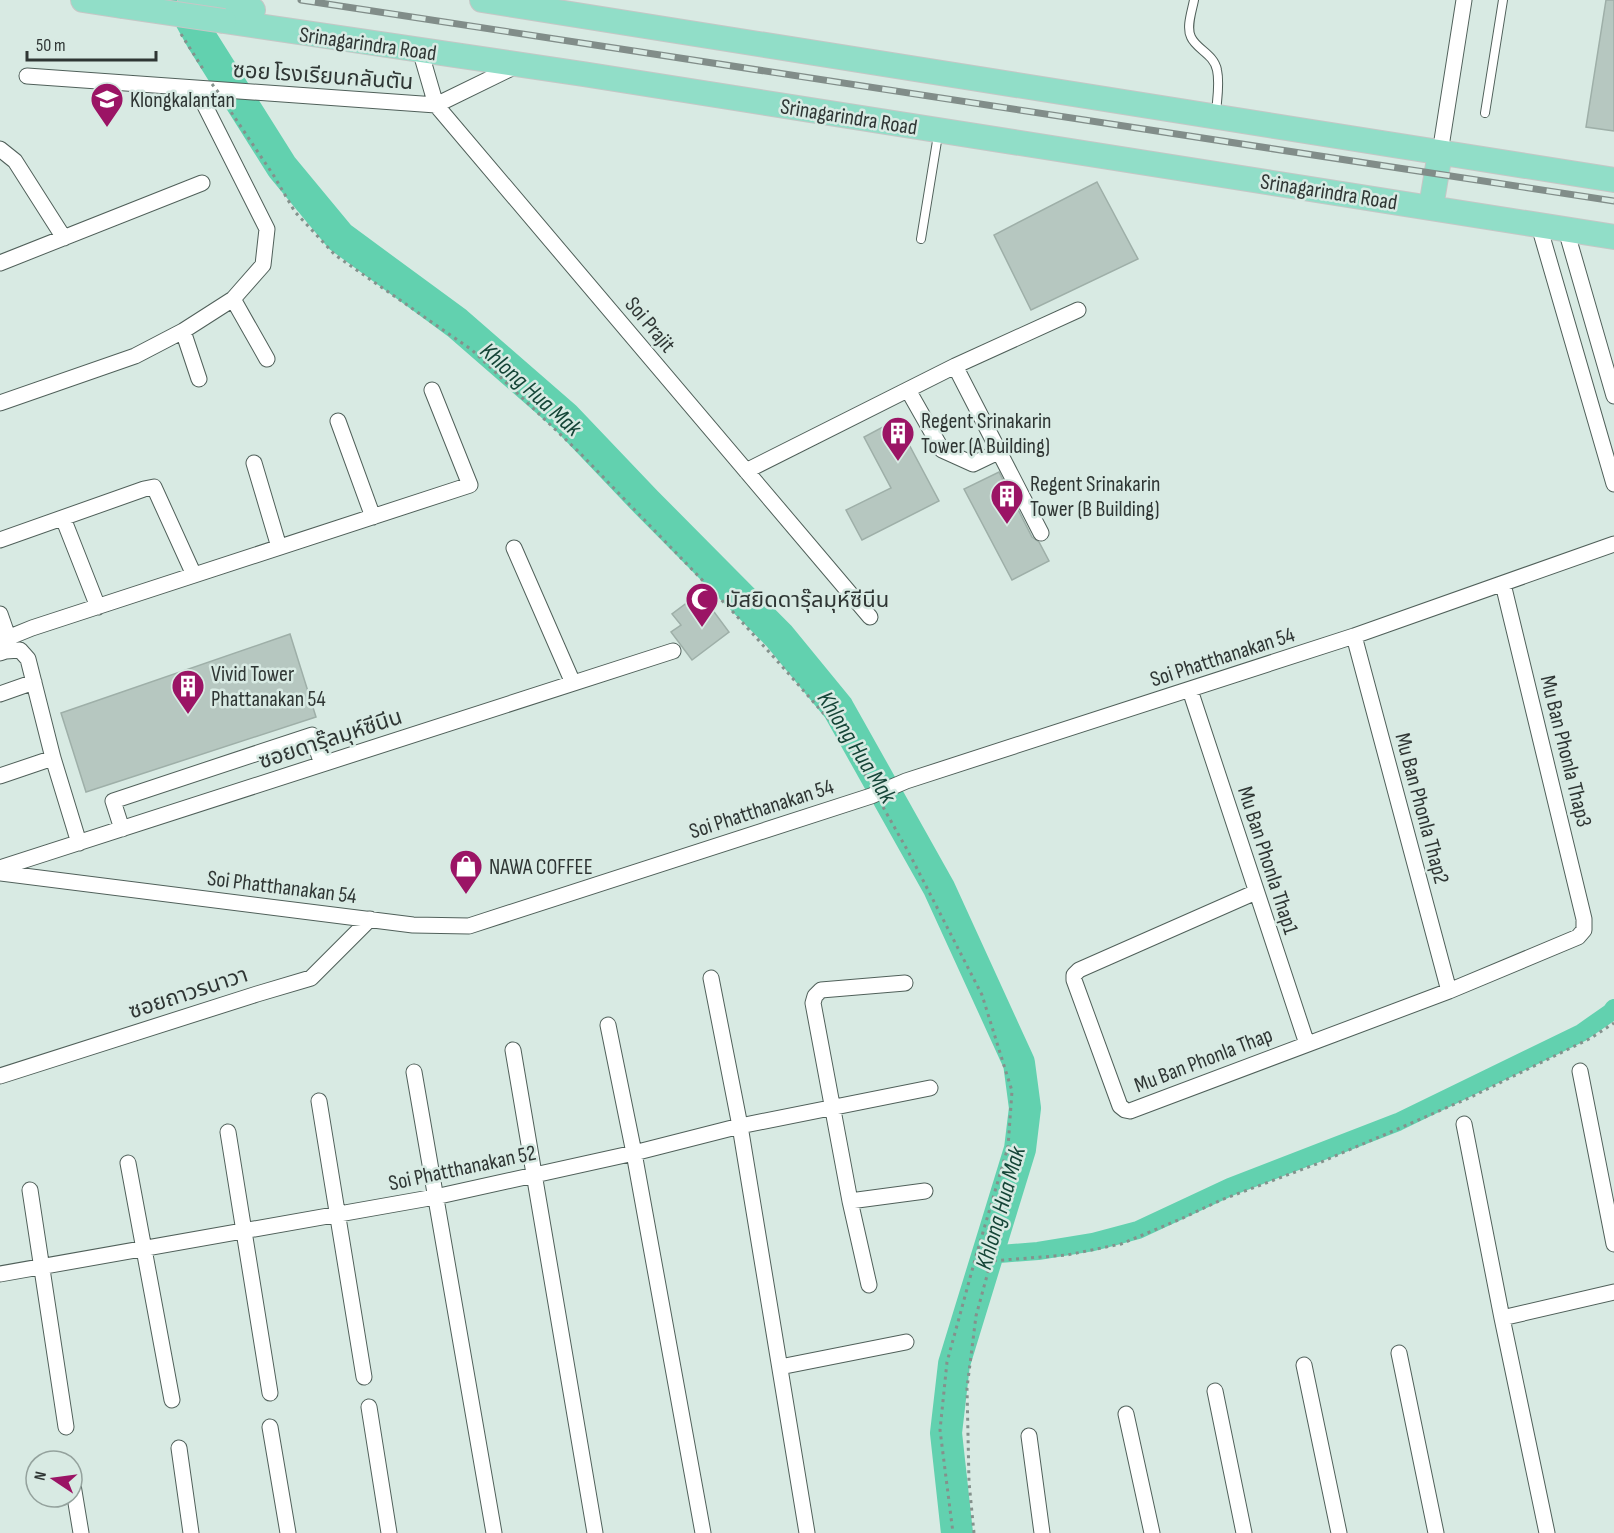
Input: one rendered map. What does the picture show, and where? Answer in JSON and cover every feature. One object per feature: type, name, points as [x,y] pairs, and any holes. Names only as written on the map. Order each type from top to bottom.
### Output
[{"type":"main road","name":"Srinagarindra Road","points":[[83,0],[122,6],[220,13],[353,41],[518,64],[1614,237]]},
{"type":"main road","points":[[190,0],[220,13]]},
{"type":"main road","points":[[482,0],[1614,180]]},
{"type":"main road","points":[[1431,207],[1440,153]]},
{"type":"street","points":[[1440,153],[1464,0]]},
{"type":"street","name":"Soi Prajit","points":[[420,50],[436,105],[870,616]]},
{"type":"street","points":[[436,105],[518,64]]},
{"type":"street","name":"ซอย โรงเรียนกลันตัน","points":[[27,76],[436,105]]},
{"type":"street","points":[[0,403],[135,356],[183,331],[233,299],[263,265],[267,229],[196,88]]},
{"type":"street","points":[[0,149],[15,160],[64,238]]},
{"type":"street","points":[[0,262],[202,183]]},
{"type":"street","points":[[1539,226],[1614,484]]},
{"type":"street","points":[[1566,230],[1614,396]]},
{"type":"street","points":[[233,299],[267,359]]},
{"type":"street","points":[[746,471],[956,366],[1078,310]]},
{"type":"street","points":[[183,331],[199,379]]},
{"type":"street","points":[[956,366],[1041,533]]},
{"type":"street","points":[[0,614],[4,639],[470,485],[432,390]]},
{"type":"street","points":[[908,390],[942,450],[973,464],[998,452]]},
{"type":"street","points":[[338,421],[373,517]]},
{"type":"street","points":[[254,463],[279,548]]},
{"type":"street","points":[[0,540],[154,487],[194,575]]},
{"type":"street","points":[[63,518],[98,607]]},
{"type":"street","name":"Soi Phatthanakan 54","points":[[0,871],[413,925],[469,926],[875,799],[906,781],[1354,636],[1614,544]]},
{"type":"street","points":[[514,548],[573,683]]},
{"type":"street","name":"Mu Ban Phonla Thap3","points":[[1503,584],[1584,919],[1584,930]]},
{"type":"street","name":"Mu Ban Phonla Thap2","points":[[1354,636],[1449,992]]},
{"type":"street","points":[[0,653],[20,650],[28,659],[53,758],[79,843]]},
{"type":"street","name":"ซอยดารุ๊ลมุห์ซีนีน","points":[[0,871],[79,843],[673,651]]},
{"type":"street","points":[[0,694],[34,682]]},
{"type":"street","name":"Mu Ban Phonla Thap1","points":[[1190,690],[1306,1044]]},
{"type":"street","points":[[122,829],[113,801],[312,735],[322,764]]},
{"type":"street","points":[[0,776],[53,758]]},
{"type":"street","name":"Mu Ban Phonla Thap","points":[[1256,892],[1079,970],[1074,975],[1120,1106],[1125,1110],[1130,1111],[1449,992],[1578,937],[1584,930]]},
{"type":"street","name":"ซอยถาวรนาวา","points":[[0,1076],[311,978],[370,919]]},
{"type":"street","points":[[711,978],[740,1126],[807,1533]]},
{"type":"street","points":[[869,1285],[850,1201],[813,1003],[815,996],[821,990],[904,983]]},
{"type":"street","points":[[608,1025],[634,1153],[703,1533]]},
{"type":"street","points":[[513,1050],[595,1533]]},
{"type":"street","points":[[1580,1071],[1614,1244]]},
{"type":"street","points":[[414,1072],[494,1533]]},
{"type":"street","name":"Soi Phatthanakan 52","points":[[0,1274],[435,1197],[634,1153],[740,1126],[930,1088]]},
{"type":"street","points":[[319,1101],[364,1377]]},
{"type":"street","points":[[1464,1124],[1546,1533]]},
{"type":"street","points":[[228,1132],[270,1393]]},
{"type":"street","points":[[128,1163],[172,1401]]},
{"type":"street","points":[[30,1190],[66,1427]]},
{"type":"street","points":[[850,1201],[925,1191]]},
{"type":"street","points":[[1502,1318],[1614,1292]]},
{"type":"street","points":[[780,1367],[906,1342]]},
{"type":"street","points":[[1399,1353],[1436,1533]]},
{"type":"street","points":[[1304,1365],[1339,1533]]},
{"type":"street","points":[[1215,1391],[1244,1533]]},
{"type":"street","points":[[369,1407],[389,1533]]},
{"type":"street","points":[[1126,1414],[1152,1533]]},
{"type":"street","points":[[270,1427],[288,1533]]},
{"type":"street","points":[[1029,1436],[1042,1533]]},
{"type":"street","points":[[179,1448],[190,1533]]},
{"type":"street","points":[[77,1509],[81,1533]]},
{"type":"lane","points":[[1194,0],[1189,26],[1190,35],[1192,40],[1212,59],[1217,68],[1219,84],[1216,117]]},
{"type":"lane","points":[[1485,113],[1503,0]]},
{"type":"lane","points":[[921,238],[939,130]]},
{"type":"path","points":[[177,28],[206,74]]},
{"type":"path","points":[[228,106],[274,176],[295,213],[318,238],[336,255],[472,350],[581,454],[734,612],[788,673],[832,723],[857,759],[868,780]]},
{"type":"path","points":[[875,799],[909,853],[982,995],[1012,1091],[1008,1147],[947,1362],[940,1430],[953,1533]]},
{"type":"path","points":[[974,1262],[1067,1255],[1121,1244],[1221,1200],[1319,1163],[1469,1098],[1591,1038],[1614,1023]]},
{"type":"path","points":[[974,1533],[969,1482],[967,1388],[976,1316],[991,1261]]},
{"type":"building","points":[[1606,0],[1614,0],[1614,131],[1586,127]]},
{"type":"building","points":[[1097,182],[1138,259],[1031,310],[994,235]]},
{"type":"building","name":"Regent Srinakarin Tower (A Building)","points":[[896,420],[939,501],[862,540],[846,510],[891,488],[864,437]]},
{"type":"building","name":"Regent Srinakarin Tower (B Building)","points":[[999,472],[1032,537],[1039,542],[1049,561],[1012,580],[964,489]]},
{"type":"building","name":"มัสยิดดารุ๊ลมุห์ซีนีน","points":[[700,593],[729,632],[692,660],[671,632],[681,625],[672,614]]},
{"type":"building","name":"Vivid Tower Phattanakan 54","points":[[290,634],[316,717],[86,792],[61,713]]},
{"type":"waterway","name":"Khlong Hua Mak","points":[[180,0],[202,40],[282,167],[340,237],[457,323],[565,417],[779,636],[838,708],[939,888],[1019,1063],[1025,1108],[1020,1149],[954,1364],[946,1433],[957,1533]]},
{"type":"waterway","points":[[987,1255],[1038,1251],[1093,1242],[1138,1230],[1230,1187],[1398,1122],[1581,1033],[1614,1008]]},
{"type":"railway","points":[[301,0],[1614,201]]},
{"type":"place","name":"Klongkalantan","points":[[107,128]]},
{"type":"place","name":"Regent Srinakarin Tower (A Building)","points":[[898,462]]},
{"type":"place","name":"Regent Srinakarin Tower (B Building)","points":[[1007,525]]},
{"type":"place","name":"มัสยิดดารุ๊ลมุห์ซีนีน","points":[[702,628]]},
{"type":"place","name":"Vivid Tower Phattanakan 54","points":[[188,715]]},
{"type":"place","name":"NAWA COFFEE","points":[[466,895]]}]
